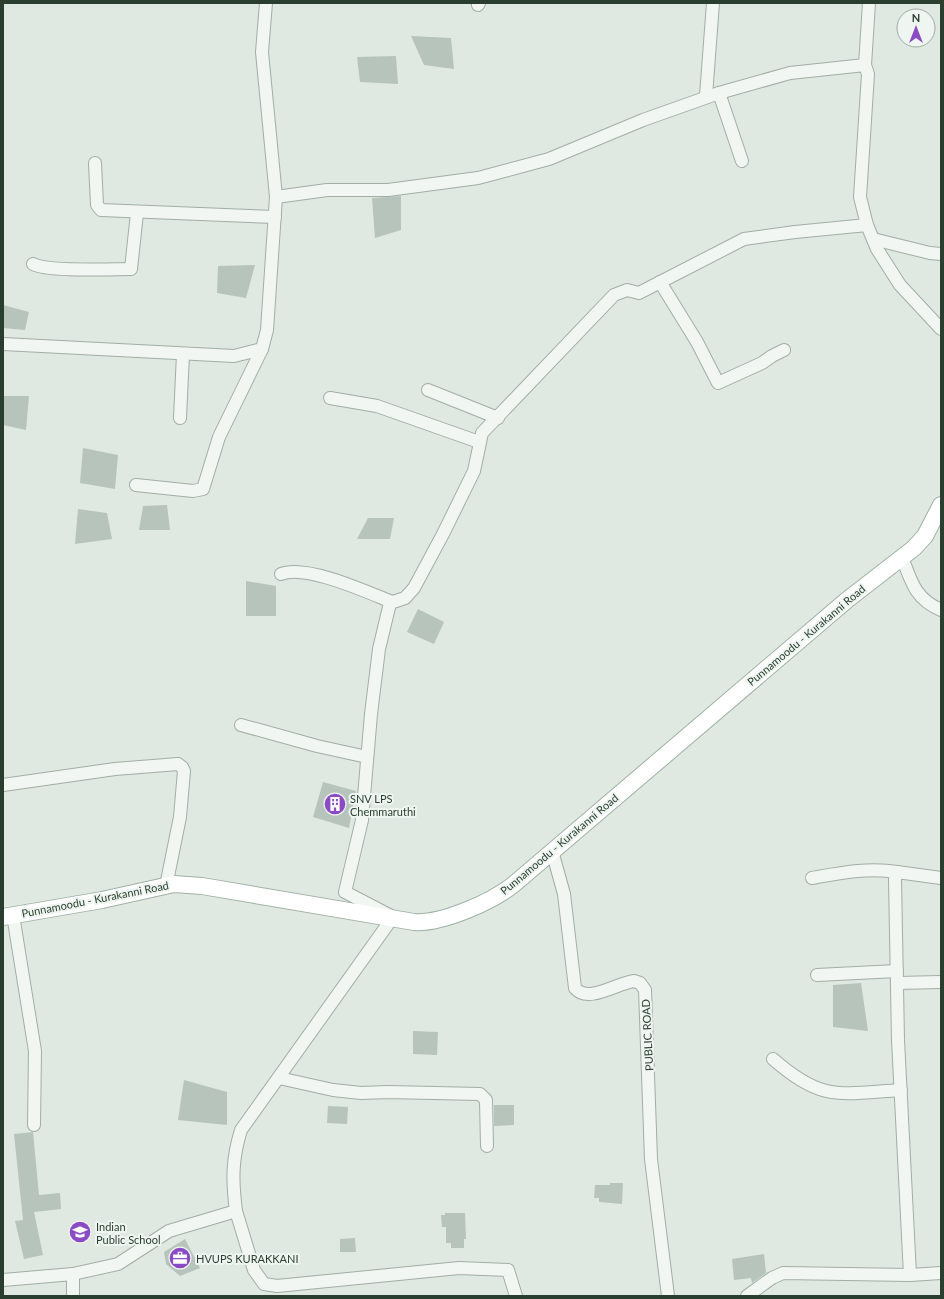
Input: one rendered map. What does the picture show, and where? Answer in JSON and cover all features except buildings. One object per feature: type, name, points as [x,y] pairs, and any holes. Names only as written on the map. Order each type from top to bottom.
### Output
[{"type":"main road","name":"Punnamoodu - Kurakanni Road","points":[[8,916],[102,900],[174,884],[202,886],[393,917],[414,922],[430,922],[467,909],[507,890],[847,600],[914,548],[925,536],[941,505]]},
{"type":"street","points":[[136,485],[193,491],[203,489],[219,437],[262,349],[267,330],[276,197],[262,52],[266,3]]},
{"type":"street","points":[[706,96],[713,3]]},
{"type":"street","points":[[869,3],[865,64],[868,74],[860,197],[867,225],[873,239],[900,285],[941,329]]},
{"type":"street","points":[[276,197],[327,190],[388,190],[478,178],[549,159],[706,96],[790,73],[865,64]]},
{"type":"street","points":[[719,93],[742,161]]},
{"type":"street","points":[[95,162],[98,208],[101,210],[137,213],[274,217]]},
{"type":"street","points":[[33,264],[39,267],[65,269],[131,269],[137,213]]},
{"type":"street","points":[[281,574],[291,571],[323,577],[392,602],[405,598],[414,588],[474,471],[482,433],[614,295],[627,290],[639,293],[744,239],[867,225]]},
{"type":"street","points":[[873,239],[930,253],[941,254]]},
{"type":"street","points":[[660,282],[696,342],[718,383],[762,363],[784,350]]},
{"type":"street","points":[[3,344],[234,356],[262,349]]},
{"type":"street","points":[[180,418],[183,354]]},
{"type":"street","points":[[428,390],[498,418]]},
{"type":"street","points":[[330,398],[377,406],[479,442]]},
{"type":"street","points":[[902,557],[920,597],[941,610]]},
{"type":"street","points":[[392,602],[390,603],[379,649],[367,757],[362,820],[345,892],[393,917],[241,1130],[234,1152],[232,1182],[236,1211],[254,1270],[264,1284],[278,1291],[459,1268],[508,1270],[516,1296]]},
{"type":"street","points":[[241,725],[317,746],[367,757]]},
{"type":"street","points":[[3,785],[115,769],[178,764],[184,771],[180,817],[166,886]]},
{"type":"street","name":"PUBLIC ROAD","points":[[552,851],[564,894],[575,988],[581,993],[591,994],[634,981],[640,982],[645,990],[651,1159],[668,1296]]},
{"type":"street","points":[[812,878],[846,871],[884,870],[941,878]]},
{"type":"street","points":[[897,872],[895,879],[897,977],[910,1275]]},
{"type":"street","points":[[8,916],[35,1051],[34,1125]]},
{"type":"street","points":[[817,975],[897,977],[941,982]]},
{"type":"street","points":[[773,1059],[791,1075],[811,1087],[828,1093],[842,1094],[901,1090]]},
{"type":"street","points":[[279,1078],[333,1090],[361,1093],[388,1092],[480,1094],[486,1100],[487,1146]]},
{"type":"street","points":[[3,1280],[73,1274],[118,1264],[169,1231],[236,1211]]},
{"type":"street","points":[[747,1296],[772,1278],[783,1273],[910,1275],[941,1273]]},
{"type":"street","points":[[73,1274],[73,1296]]},
{"type":"place","name":"SNV LPS Chemmaruthi","points":[[335,804]]},
{"type":"place","name":"Indian Public School","points":[[80,1232]]},
{"type":"place","name":"HVUPS KURAKKANI","points":[[180,1258]]}]
